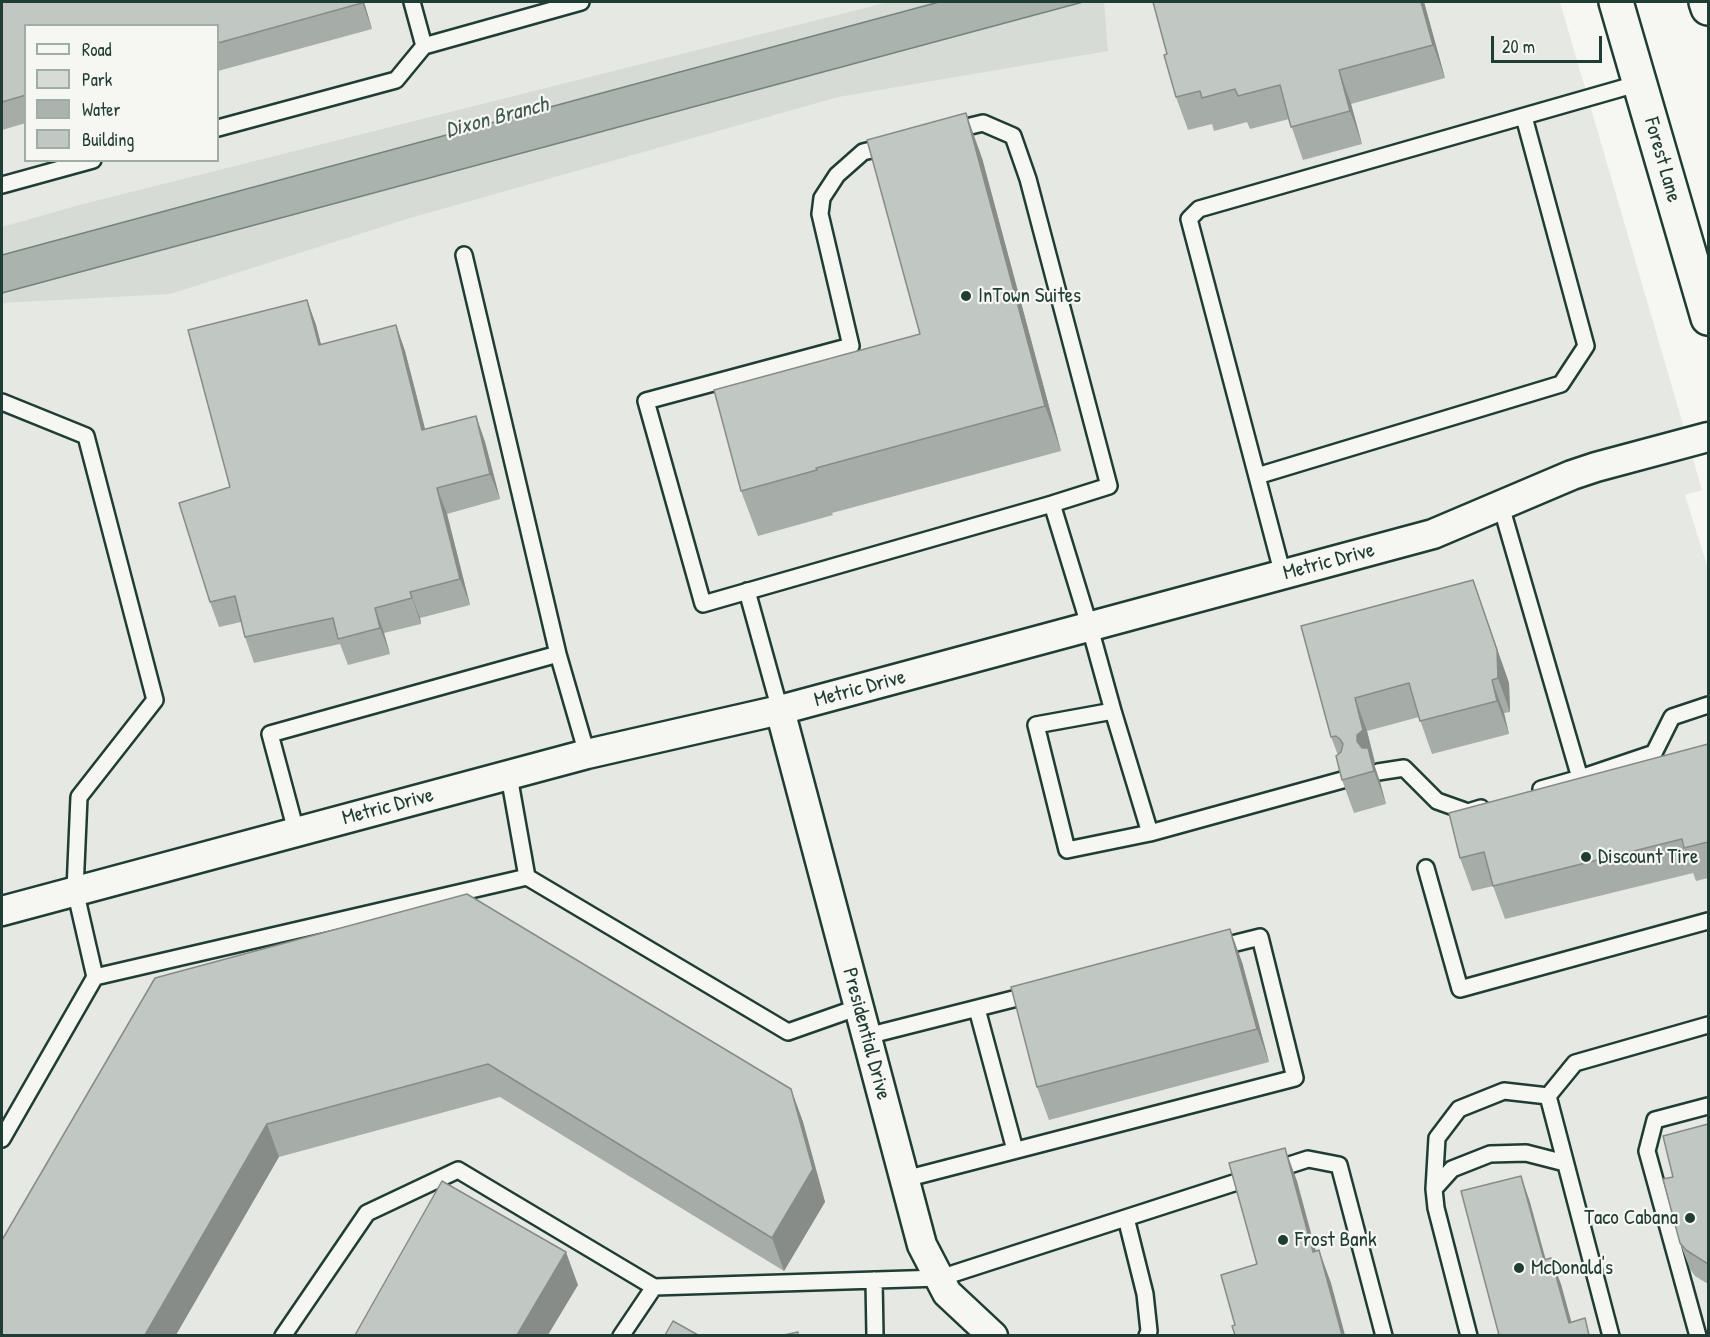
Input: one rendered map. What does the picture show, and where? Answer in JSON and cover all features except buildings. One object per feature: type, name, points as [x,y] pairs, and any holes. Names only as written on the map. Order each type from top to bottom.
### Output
[{"type":"main road","name":"Forest Lane","points":[[1616,2],[1708,318]]},
{"type":"main road","points":[[1706,2],[1708,8]]},
{"type":"street","name":"Metric Drive","points":[[2,911],[586,754],[780,710],[1433,534],[1588,470],[1708,437]]},
{"type":"street","name":"Presidential Drive","points":[[780,710],[922,1245],[947,1293],[993,1335]]},
{"type":"lane","points":[[412,2],[424,46]]},
{"type":"lane","points":[[219,128],[396,80],[424,46],[581,2]]},
{"type":"lane","points":[[1283,575],[1189,219],[1198,209],[1640,83]]},
{"type":"lane","points":[[1257,476],[1561,384],[1586,346],[1524,117]]},
{"type":"lane","points":[[983,123],[1013,136],[1028,179],[1109,486],[1052,504],[703,604],[646,401],[851,346],[820,214],[822,198],[837,176],[863,152],[983,123]]},
{"type":"lane","points":[[2,185],[86,162]]},
{"type":"lane","points":[[464,255],[558,654],[586,754]]},
{"type":"lane","points":[[2,402],[86,435],[155,700],[79,797],[75,890],[94,977],[2,1139]]},
{"type":"lane","points":[[1052,504],[1150,833]]},
{"type":"lane","points":[[1501,506],[1580,778]]},
{"type":"lane","points":[[747,591],[780,710]]},
{"type":"lane","points":[[296,831],[270,734],[558,654]]},
{"type":"lane","points":[[1524,795],[1654,753],[1672,717],[1708,705]]},
{"type":"lane","points":[[1113,711],[1036,725],[1067,850],[1150,833],[1346,779]]},
{"type":"lane","points":[[1378,772],[1404,768],[1437,801],[1468,812],[1490,805]]},
{"type":"lane","points":[[509,776],[527,877]]},
{"type":"lane","points":[[1426,868],[1460,989],[1708,921]]},
{"type":"lane","points":[[94,977],[527,877],[788,1032],[860,1007]]},
{"type":"lane","points":[[905,1179],[1295,1078],[1260,938],[1203,952]]},
{"type":"lane","points":[[867,1036],[1045,992]]},
{"type":"lane","points":[[977,1008],[1015,1150]]},
{"type":"lane","points":[[1548,1096],[1575,1063],[1708,1025]]},
{"type":"lane","points":[[1469,1335],[1436,1208],[1434,1189],[1437,1138],[1459,1109],[1504,1091],[1548,1096]]},
{"type":"lane","points":[[1548,1096],[1611,1335]]},
{"type":"lane","points":[[1698,1335],[1647,1151],[1655,1120],[1708,1106]]},
{"type":"lane","points":[[1434,1189],[1452,1169],[1490,1154],[1526,1152],[1565,1162]]},
{"type":"lane","points":[[283,1335],[367,1213],[458,1170],[654,1287],[940,1278],[1308,1159],[1339,1165],[1384,1335]]},
{"type":"lane","points":[[1126,1218],[1146,1294],[1149,1331],[1147,1335]]},
{"type":"lane","points":[[874,1280],[875,1335]]},
{"type":"lane","points":[[621,1335],[654,1287]]},
{"type":"shaded area","points":[[2,2],[1560,2],[1702,490],[1685,495],[1708,569],[1708,1335],[2,1336]]},
{"type":"green space","points":[[889,2],[1104,2],[1108,51],[838,97],[410,218],[170,294],[2,303],[2,227],[83,204]]},
{"type":"water","points":[[939,2],[1083,2],[2,293],[2,255]]},
{"type":"place","name":"InTown Suites","points":[[966,296]]},
{"type":"place","name":"Discount Tire","points":[[1586,857]]},
{"type":"place","name":"Taco Cabana","points":[[1690,1218]]},
{"type":"place","name":"Frost Bank","points":[[1283,1240]]},
{"type":"place","name":"McDonald's","points":[[1519,1268]]},
{"type":"water label","name":"Dixon Branch","points":[[497,118]]}]
